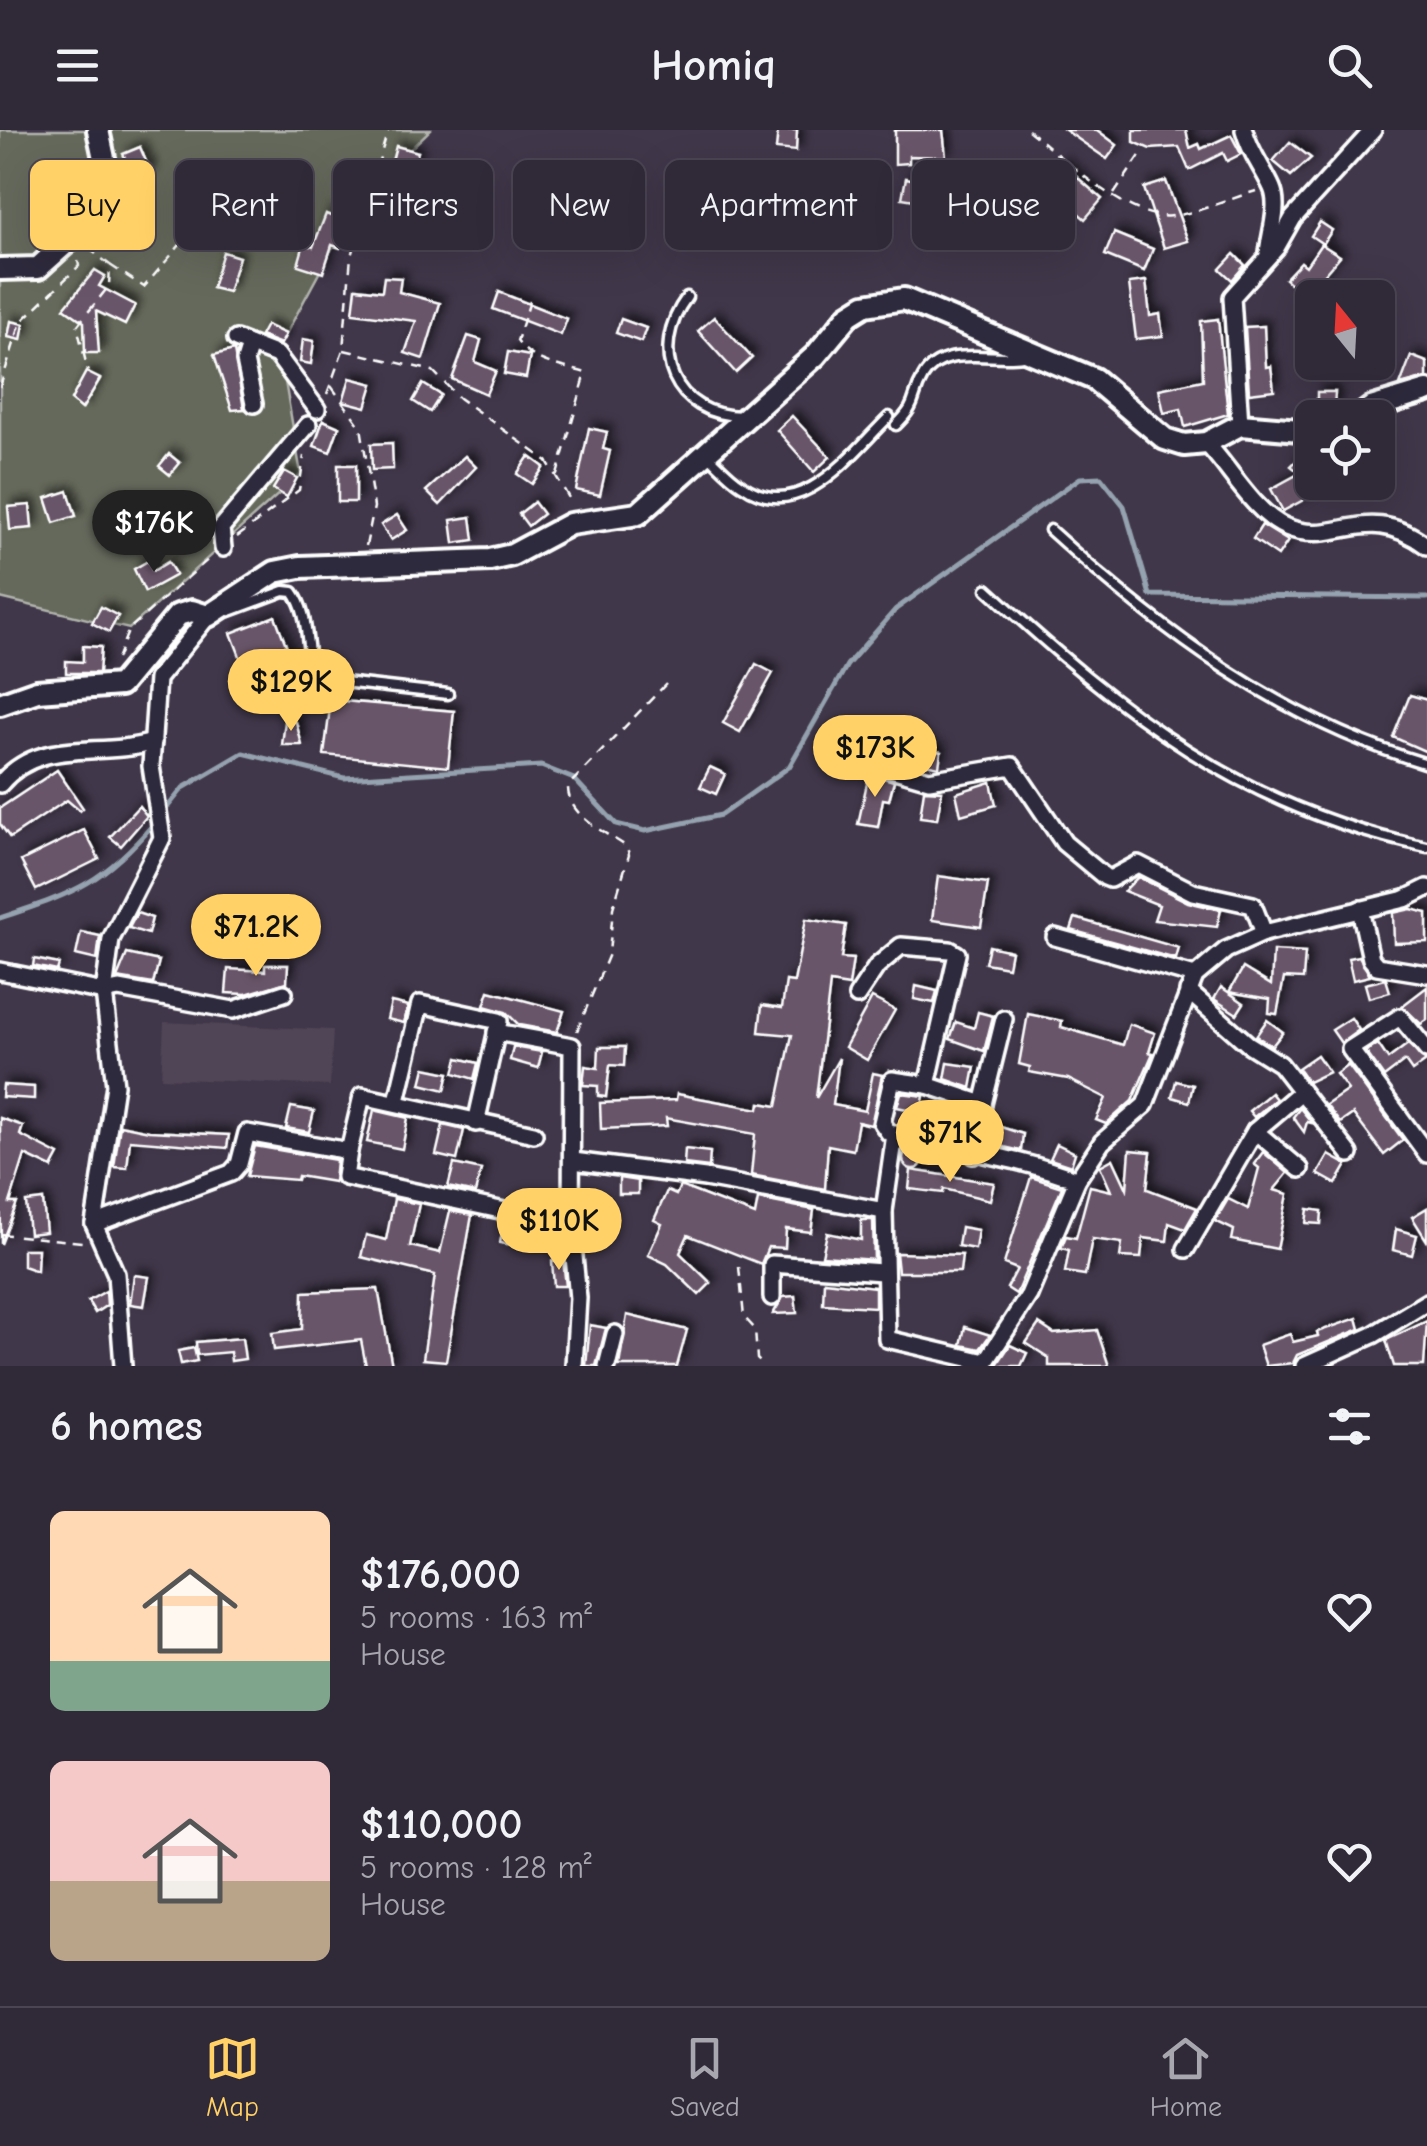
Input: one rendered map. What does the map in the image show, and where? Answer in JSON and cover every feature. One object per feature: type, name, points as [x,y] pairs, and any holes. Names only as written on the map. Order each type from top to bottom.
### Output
[{"type":"street","points":[[98,130],[105,160]]},
{"type":"street","points":[[1244,130],[1250,152],[1272,187],[1275,202],[1268,257]]},
{"type":"street","points":[[1240,426],[1232,297],[1268,257],[1293,218],[1373,130]]},
{"type":"street","points":[[0,269],[38,268],[60,250]]},
{"type":"street","points":[[123,1366],[116,1274],[99,1243],[94,1224],[116,1085],[104,992],[111,938],[126,902],[148,873],[162,828],[154,798],[157,679],[208,616],[275,572],[335,562],[490,560],[512,555],[558,528],[638,514],[815,356],[849,315],[882,300],[904,299],[1094,379],[1166,440],[1184,445],[1206,443],[1240,426],[1295,431]]},
{"type":"street","points":[[254,404],[243,342],[277,356],[288,366],[317,410]]},
{"type":"street","points":[[1395,401],[1427,391]]},
{"type":"street","points":[[223,548],[221,528],[308,426]]},
{"type":"street","points":[[1206,443],[1272,519],[1289,529],[1330,531],[1371,522],[1408,532],[1427,546]]},
{"type":"street","points":[[0,704],[37,691],[120,685],[178,615],[192,610],[208,616]]},
{"type":"street","points":[[0,784],[18,764],[40,754],[80,748],[124,751],[153,742]]},
{"type":"street","points":[[861,760],[929,780],[1012,766],[1064,843],[1104,877],[1115,878],[1132,865],[1144,866],[1194,892],[1253,905],[1264,933]]},
{"type":"street","points":[[895,1134],[884,1211],[886,1339],[984,1364],[1029,1296],[1078,1180],[1102,1142],[1145,1105],[1192,984],[1226,950],[1264,933],[1427,892]]},
{"type":"street","points":[[1360,909],[1371,959],[1378,966],[1427,974]]},
{"type":"street","points":[[1055,937],[1192,984],[1248,1044],[1271,1054],[1350,1154]]},
{"type":"street","points":[[858,996],[877,966],[901,946],[957,954],[926,1085]]},
{"type":"street","points":[[0,972],[233,1010],[284,993]]},
{"type":"street","points":[[397,1101],[420,1004],[499,1020],[476,1123]]},
{"type":"street","points":[[1427,1050],[1400,1017],[1350,1050],[1427,1154]]},
{"type":"street","points":[[974,1155],[1004,1019]]},
{"type":"street","points":[[496,1032],[572,1046],[571,1225],[578,1298],[574,1366]]},
{"type":"street","points":[[983,1104],[926,1085],[892,1080],[882,1123],[895,1134],[974,1155],[1032,1162],[1078,1180]]},
{"type":"street","points":[[1186,1250],[1255,1131],[1301,1092]]},
{"type":"street","points":[[534,1134],[362,1096],[346,1177],[571,1225]]},
{"type":"street","points":[[1255,1131],[1300,1169]]},
{"type":"street","points":[[94,1224],[230,1172],[239,1164],[247,1133],[350,1151]]},
{"type":"street","points":[[573,1162],[705,1178],[884,1211]]},
{"type":"street","points":[[772,1298],[772,1259],[882,1272]]},
{"type":"street","points":[[1304,1366],[1372,1335],[1427,1302]]},
{"type":"street","points":[[607,1366],[615,1334]]},
{"type":"lane","points":[[687,298],[668,331],[671,370],[700,409],[720,416],[747,416]]},
{"type":"lane","points":[[707,454],[742,486],[767,498],[791,498],[821,483],[915,407],[921,379],[943,360],[966,356],[1020,357],[1036,352]]},
{"type":"lane","points":[[1050,530],[1176,639],[1241,682],[1323,726],[1427,764]]},
{"type":"lane","points":[[988,589],[1126,712],[1209,766],[1335,823],[1427,848]]},
{"type":"lane","points":[[208,616],[284,591],[293,592],[308,632],[310,666],[317,680],[448,694]]},
{"type":"path","points":[[317,410],[332,386],[342,350],[351,256],[388,130]]},
{"type":"path","points":[[1028,130],[1113,196],[1152,215],[1172,216],[1272,187]]},
{"type":"path","points":[[1113,196],[1141,154]]},
{"type":"path","points":[[0,387],[20,322],[79,266],[77,250]]},
{"type":"path","points":[[91,250],[144,287],[176,250]]},
{"type":"path","points":[[88,372],[78,326],[109,286],[110,265]]},
{"type":"path","points":[[530,301],[517,341],[521,348],[538,359],[586,373],[557,476]]},
{"type":"path","points":[[342,350],[433,371],[458,398],[546,460],[582,522]]},
{"type":"path","points":[[332,386],[361,428],[374,508],[365,548]]},
{"type":"path","points":[[120,685],[115,666],[128,629],[179,580],[300,490],[308,426]]},
{"type":"path","points":[[572,1046],[608,954],[613,908],[629,856],[627,847],[586,820],[571,802],[568,786],[666,684]]},
{"type":"path","points":[[0,1234],[99,1243]]},
{"type":"path","points":[[739,1267],[744,1317],[756,1329],[757,1359],[764,1366]]},
{"type":"shaded area","points":[[164,1022],[333,1030],[330,1086],[161,1078]]},
{"type":"green space","points":[[0,130],[430,130],[399,160],[333,160],[333,247],[279,347],[301,474],[129,629],[0,598]]},
{"type":"building","points":[[778,130],[797,130],[796,151],[776,149]]},
{"type":"building","points":[[895,130],[943,130],[946,157],[909,156],[909,163],[895,164]]},
{"type":"building","points":[[1065,130],[1097,130],[1117,145],[1107,159]]},
{"type":"building","points":[[1134,130],[1186,130],[1190,148],[1199,144],[1201,149],[1231,135],[1241,154],[1227,161],[1223,153],[1189,170],[1179,147],[1150,149],[1134,142]]},
{"type":"building","points":[[1290,142],[1311,158],[1291,176],[1273,161]]},
{"type":"building","points":[[396,146],[418,152],[416,160],[392,160]]},
{"type":"building","points":[[140,147],[146,160],[126,160],[123,154]]},
{"type":"building","points":[[1075,175],[1102,199],[1085,219],[1075,210]]},
{"type":"building","points":[[906,178],[912,179],[912,200],[902,198]]},
{"type":"building","points":[[1166,181],[1188,241],[1164,248],[1144,188]]},
{"type":"building","points":[[326,214],[333,217],[333,245],[323,273],[298,265],[302,250],[313,247]]},
{"type":"building","points":[[1320,222],[1332,230],[1323,244],[1311,236]]},
{"type":"building","points":[[1114,233],[1153,249],[1144,271],[1105,255]]},
{"type":"building","points":[[1321,244],[1340,256],[1320,280],[1295,280],[1295,288],[1285,279],[1301,262],[1306,266]]},
{"type":"building","points":[[223,252],[239,257],[228,292],[212,288]]},
{"type":"building","points":[[1234,254],[1245,265],[1232,280],[1220,269]]},
{"type":"building","points":[[95,270],[105,276],[99,286],[135,305],[125,325],[96,311],[99,353],[85,353],[84,322],[64,308]]},
{"type":"building","points":[[384,277],[401,278],[399,292],[440,303],[423,359],[405,353],[416,321],[353,313],[356,288],[382,291]]},
{"type":"building","points":[[1146,281],[1150,316],[1160,314],[1163,336],[1136,339],[1129,283]]},
{"type":"building","points":[[499,292],[567,319],[561,335],[493,309]]},
{"type":"building","points":[[714,317],[752,358],[736,373],[698,331]]},
{"type":"building","points":[[621,319],[646,328],[641,342],[616,333]]},
{"type":"building","points":[[1218,319],[1228,414],[1185,427],[1181,409],[1164,413],[1159,389],[1203,380],[1201,321]]},
{"type":"building","points":[[11,321],[24,324],[21,340],[8,337]]},
{"type":"building","points":[[266,325],[286,334],[281,344],[260,336]]},
{"type":"building","points":[[1264,326],[1266,367],[1271,366],[1274,390],[1249,393],[1245,327]]},
{"type":"building","points":[[468,336],[481,340],[475,362],[496,371],[486,394],[452,379]]},
{"type":"building","points":[[303,339],[314,341],[311,364],[300,362]]},
{"type":"building","points":[[234,350],[244,409],[232,410],[214,355]]},
{"type":"building","points":[[508,352],[530,356],[526,378],[504,374]]},
{"type":"building","points":[[1411,356],[1427,362],[1427,378],[1400,385]]},
{"type":"building","points":[[86,372],[100,379],[82,409],[71,400]]},
{"type":"building","points":[[350,378],[373,384],[366,407],[343,401]]},
{"type":"building","points":[[423,384],[441,395],[430,412],[413,401]]},
{"type":"building","points":[[1317,392],[1335,392],[1335,400],[1317,400]]},
{"type":"building","points":[[792,416],[830,457],[814,472],[777,430]]},
{"type":"building","points":[[323,420],[339,427],[330,452],[314,446]]},
{"type":"building","points":[[589,428],[607,432],[603,449],[610,451],[600,495],[576,490]]},
{"type":"building","points":[[392,443],[393,469],[372,470],[371,444]]},
{"type":"building","points":[[169,454],[180,463],[170,475],[159,466]]},
{"type":"building","points":[[465,456],[476,467],[440,505],[426,491]]},
{"type":"building","points":[[529,456],[544,467],[532,484],[517,474]]},
{"type":"building","points":[[338,465],[356,465],[356,502],[338,502]]},
{"type":"building","points":[[284,471],[297,478],[287,497],[273,489]]},
{"type":"building","points":[[1295,476],[1295,500],[1303,500],[1283,511],[1271,489]]},
{"type":"building","points":[[68,491],[76,516],[54,523],[46,498]]},
{"type":"building","points":[[534,502],[543,514],[528,526],[519,514]]},
{"type":"building","points":[[30,505],[32,528],[10,530],[8,507]]},
{"type":"building","points":[[397,515],[407,530],[391,540],[381,525]]},
{"type":"building","points":[[471,517],[474,540],[454,543],[451,520]]},
{"type":"building","points":[[1262,525],[1288,541],[1278,556],[1253,539]]},
{"type":"building","points":[[148,561],[153,571],[168,562],[176,575],[145,592],[134,569]]},
{"type":"building","points":[[101,607],[118,616],[109,632],[92,623]]},
{"type":"building","points":[[275,616],[300,682],[256,698],[231,633]]},
{"type":"building","points":[[83,646],[101,647],[99,673],[66,673],[66,661],[83,662]]},
{"type":"building","points":[[756,664],[773,673],[740,732],[723,723]]},
{"type":"building","points":[[1410,695],[1427,700],[1427,752],[1393,737]]},
{"type":"building","points":[[331,700],[454,711],[448,767],[324,755]]},
{"type":"building","points":[[285,721],[296,722],[302,745],[282,745]]},
{"type":"building","points":[[890,739],[941,752],[939,767],[885,755]]},
{"type":"building","points":[[710,767],[725,774],[716,794],[700,787]]},
{"type":"building","points":[[57,770],[83,808],[80,811],[67,800],[10,838],[0,824],[0,808]]},
{"type":"building","points":[[869,774],[894,781],[889,800],[883,799],[878,827],[858,824]]},
{"type":"building","points":[[991,782],[996,805],[961,815],[956,793]]},
{"type":"building","points":[[924,790],[942,791],[937,819],[920,817]]},
{"type":"building","points":[[139,806],[147,816],[121,846],[110,837]]},
{"type":"building","points":[[84,830],[99,859],[36,890],[21,861]]},
{"type":"building","points":[[938,876],[988,883],[981,927],[932,920]]},
{"type":"building","points":[[1138,877],[1188,902],[1221,910],[1217,927],[1154,920],[1159,905],[1124,891]]},
{"type":"building","points":[[1411,909],[1427,913],[1427,942],[1394,943],[1393,913]]},
{"type":"building","points":[[137,913],[152,918],[148,934],[129,928]]},
{"type":"building","points":[[1075,918],[1179,948],[1176,959],[1071,930]]},
{"type":"building","points":[[806,919],[846,925],[841,958],[853,959],[849,986],[830,983],[816,1098],[839,1058],[833,1105],[865,1111],[873,1073],[882,1075],[871,1125],[858,1122],[853,1150],[828,1145],[825,1189],[751,1175],[755,1134],[666,1118],[667,1126],[601,1129],[600,1103],[676,1100],[677,1094],[759,1109],[760,1103],[777,1106],[792,1035],[759,1032],[762,1005],[782,1008],[786,981],[794,982]]},
{"type":"building","points":[[81,932],[100,936],[97,960],[76,955]]},
{"type":"building","points":[[989,946],[1011,951],[1008,967],[985,963]]},
{"type":"building","points":[[1273,951],[1305,953],[1303,979],[1284,978],[1277,1014],[1269,1013],[1270,999],[1229,992],[1243,968],[1271,985]]},
{"type":"building","points":[[127,954],[159,961],[153,984],[117,978]]},
{"type":"building","points":[[1359,956],[1370,976],[1353,980],[1348,958]]},
{"type":"building","points":[[34,959],[59,964],[57,971],[33,966]]},
{"type":"building","points":[[265,965],[288,965],[287,982],[246,994],[226,993],[228,969],[265,971]]},
{"type":"building","points":[[1386,979],[1390,992],[1369,998],[1365,984]]},
{"type":"building","points":[[916,986],[937,991],[934,1003],[914,999]]},
{"type":"building","points":[[1221,987],[1244,1003],[1237,1014],[1214,999]]},
{"type":"building","points":[[1427,987],[1427,1020],[1421,1024],[1402,1006]]},
{"type":"building","points":[[489,991],[564,1011],[557,1032],[519,1025],[506,1012],[484,1006]]},
{"type":"building","points":[[872,998],[895,1010],[867,1060],[845,1047]]},
{"type":"building","points":[[391,1002],[408,1006],[404,1023],[387,1019]]},
{"type":"building","points":[[978,1012],[993,1016],[984,1051],[950,1039],[956,1022],[974,1028]]},
{"type":"building","points":[[1028,1014],[1062,1021],[1061,1027],[1123,1045],[1129,1024],[1155,1033],[1149,1052],[1153,1053],[1132,1101],[1106,1124],[1096,1120],[1106,1098],[1068,1079],[1029,1072],[1030,1067],[1019,1064]]},
{"type":"building","points":[[1351,1018],[1359,1030],[1341,1043],[1332,1030]]},
{"type":"building","points":[[1267,1020],[1283,1032],[1272,1046],[1256,1036]]},
{"type":"building","points":[[1378,1044],[1388,1059],[1408,1044],[1426,1061],[1412,1071],[1405,1061],[1384,1077],[1366,1052]]},
{"type":"building","points":[[513,1047],[542,1052],[538,1068],[510,1060]]},
{"type":"building","points":[[599,1047],[625,1047],[624,1066],[610,1065],[606,1097],[598,1096],[598,1086],[583,1085],[585,1066],[598,1068]]},
{"type":"building","points":[[1317,1055],[1329,1072],[1308,1082],[1298,1068]]},
{"type":"building","points":[[458,1058],[478,1063],[474,1079],[454,1073]]},
{"type":"building","points":[[948,1063],[975,1067],[971,1088],[945,1079]]},
{"type":"building","points":[[1348,1065],[1403,1140],[1384,1155],[1353,1114],[1340,1123],[1326,1105],[1348,1090],[1336,1074]]},
{"type":"building","points":[[425,1068],[449,1073],[445,1090],[421,1084]]},
{"type":"building","points":[[1176,1081],[1193,1085],[1189,1102],[1172,1097]]},
{"type":"building","points":[[3,1085],[34,1087],[34,1099],[2,1097]]},
{"type":"building","points":[[901,1093],[924,1096],[921,1112],[897,1107]]},
{"type":"building","points":[[1271,1093],[1276,1099],[1254,1117],[1249,1111]]},
{"type":"building","points":[[291,1107],[314,1111],[309,1132],[286,1128]]},
{"type":"building","points":[[1300,1108],[1312,1123],[1307,1122],[1304,1132],[1293,1117]]},
{"type":"building","points":[[374,1110],[408,1118],[402,1149],[367,1142]]},
{"type":"building","points":[[0,1118],[23,1126],[20,1135],[59,1155],[52,1168],[25,1155],[10,1203],[17,1203],[1,1244]]},
{"type":"building","points":[[991,1124],[1023,1134],[1021,1151],[987,1143]]},
{"type":"building","points":[[120,1125],[149,1131],[229,1135],[227,1148],[130,1140],[127,1168],[114,1167]]},
{"type":"building","points":[[443,1125],[464,1130],[457,1160],[436,1155]]},
{"type":"building","points":[[1057,1144],[1075,1153],[1071,1166],[1050,1159]]},
{"type":"building","points":[[255,1146],[336,1160],[334,1182],[298,1176],[297,1180],[247,1176]]},
{"type":"building","points":[[685,1149],[710,1152],[709,1167],[684,1164]]},
{"type":"building","points":[[909,1149],[917,1149],[923,1159],[917,1169],[909,1169],[903,1163],[903,1155]]},
{"type":"building","points":[[1130,1150],[1151,1152],[1147,1189],[1197,1208],[1185,1229],[1169,1223],[1167,1241],[1143,1238],[1141,1258],[1120,1257],[1122,1243],[1092,1239],[1085,1275],[1065,1272],[1069,1250],[1061,1248],[1066,1236],[1076,1238],[1090,1186],[1111,1191],[1100,1166],[1113,1159],[1127,1189]]},
{"type":"building","points":[[1263,1152],[1288,1173],[1274,1190],[1288,1194],[1277,1249],[1232,1240],[1234,1230],[1215,1221],[1228,1199],[1248,1209],[1259,1168],[1254,1164]]},
{"type":"building","points":[[1329,1155],[1347,1165],[1336,1184],[1318,1174]]},
{"type":"building","points":[[454,1164],[481,1170],[475,1193],[448,1187]]},
{"type":"building","points":[[911,1170],[994,1183],[990,1200],[944,1189],[943,1193],[909,1189]]},
{"type":"building","points":[[1031,1177],[1062,1187],[1016,1294],[1007,1288],[1017,1269],[1004,1264]]},
{"type":"building","points":[[619,1178],[638,1181],[638,1194],[619,1194]]},
{"type":"building","points":[[680,1186],[755,1215],[758,1199],[814,1210],[811,1232],[786,1229],[785,1248],[768,1247],[761,1264],[688,1235],[680,1253],[711,1283],[699,1295],[667,1264],[648,1255],[662,1224],[654,1220],[667,1191],[676,1195]]},
{"type":"building","points":[[394,1199],[419,1204],[410,1246],[440,1253],[450,1211],[472,1215],[446,1361],[423,1359],[435,1275],[361,1257],[366,1235],[386,1240]]},
{"type":"building","points":[[43,1200],[46,1232],[29,1234],[26,1202]]},
{"type":"building","points":[[1427,1208],[1427,1241],[1412,1217]]},
{"type":"building","points":[[1308,1209],[1322,1211],[1321,1224],[1306,1223]]},
{"type":"building","points":[[861,1220],[873,1220],[874,1260],[822,1256],[827,1233],[861,1240]]},
{"type":"building","points":[[504,1222],[521,1226],[518,1246],[500,1243]]},
{"type":"building","points":[[961,1227],[978,1230],[975,1249],[958,1246]]},
{"type":"building","points":[[1396,1229],[1417,1235],[1412,1255],[1393,1250]]},
{"type":"building","points":[[23,1249],[38,1249],[37,1271],[23,1266]]},
{"type":"building","points":[[896,1253],[962,1255],[960,1272],[898,1272]]},
{"type":"building","points":[[563,1260],[566,1286],[554,1286],[552,1261]]},
{"type":"building","points":[[134,1275],[149,1277],[144,1306],[130,1304]]},
{"type":"building","points":[[824,1281],[875,1287],[875,1307],[823,1304]]},
{"type":"building","points":[[378,1289],[392,1366],[366,1366],[361,1340],[274,1350],[272,1333],[302,1329],[303,1292]]},
{"type":"building","points":[[106,1291],[107,1305],[95,1313],[88,1301]]},
{"type":"building","points":[[795,1296],[797,1313],[773,1314],[783,1297]]},
{"type":"building","points":[[627,1315],[687,1330],[677,1366],[619,1366]]},
{"type":"building","points":[[1357,1318],[1360,1329],[1297,1355],[1293,1363],[1266,1366],[1259,1345],[1290,1334],[1293,1342],[1318,1336],[1317,1332]]},
{"type":"building","points":[[1427,1321],[1424,1366],[1394,1366],[1386,1340]]},
{"type":"building","points":[[1039,1324],[1054,1334],[1097,1330],[1109,1366],[1049,1366],[1049,1358],[1026,1343]]},
{"type":"building","points":[[590,1325],[606,1328],[596,1366],[586,1366]]},
{"type":"building","points":[[965,1327],[990,1335],[980,1349],[961,1345]]},
{"type":"building","points":[[242,1338],[245,1359],[231,1361],[230,1352],[197,1355],[196,1342]]},
{"type":"building","points":[[1010,1345],[1027,1353],[1021,1366],[996,1366]]},
{"type":"building","points":[[194,1348],[197,1361],[181,1364],[178,1351]]},
{"type":"waterway","points":[[162,814],[183,788],[243,753],[344,778],[541,766],[574,779],[616,824],[645,831],[721,815],[789,767],[847,665],[896,609],[1080,478],[1101,477],[1124,506],[1150,595],[1427,598]]},
{"type":"waterway","points":[[0,918],[86,884],[119,860],[155,822]]}]
